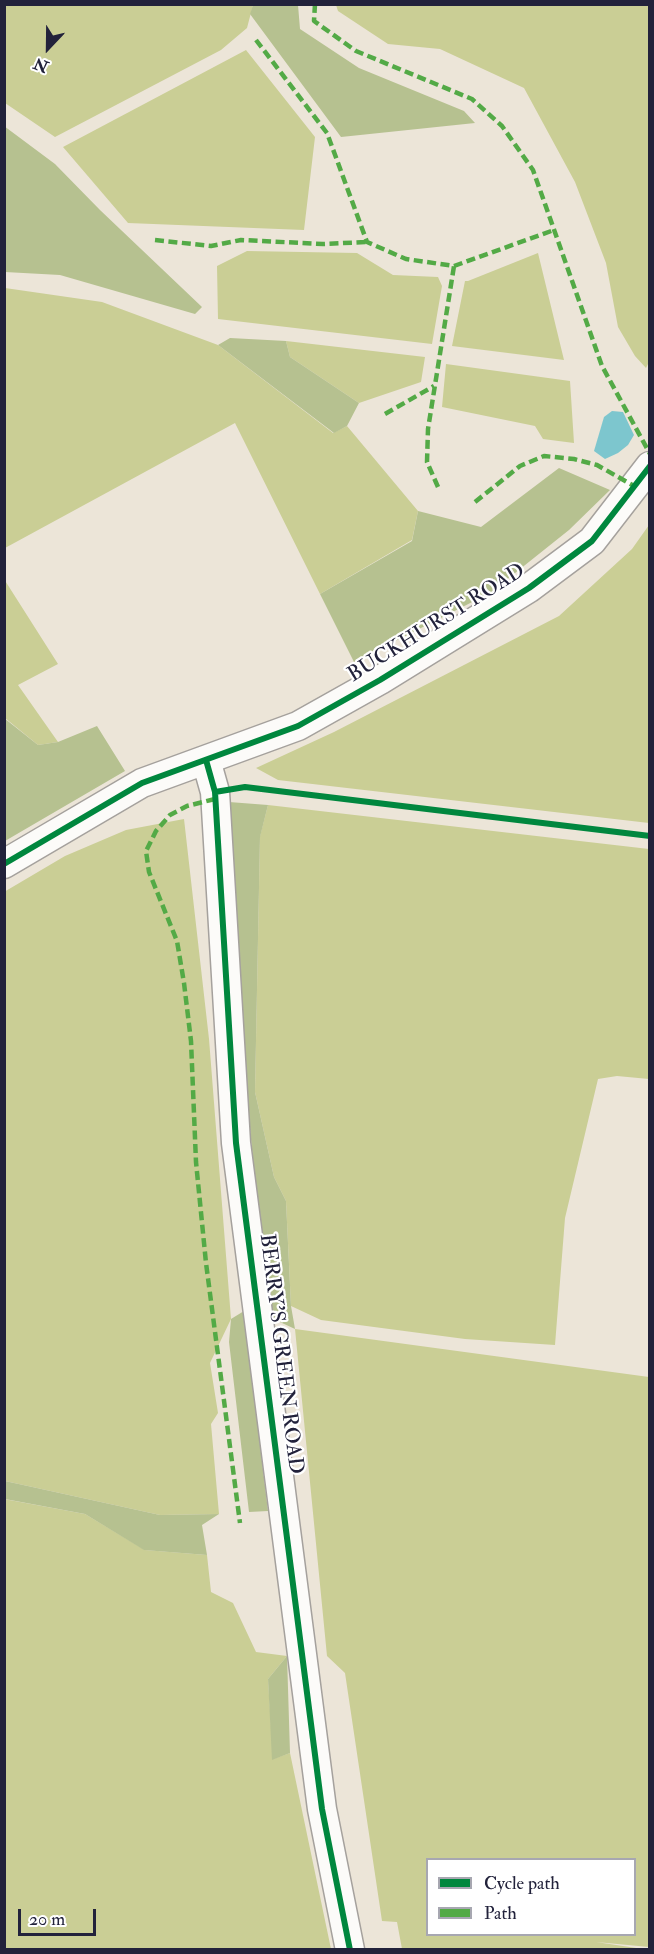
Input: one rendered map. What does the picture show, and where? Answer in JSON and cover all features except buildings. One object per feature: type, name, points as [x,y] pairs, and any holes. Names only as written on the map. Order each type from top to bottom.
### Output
[{"type":"street","name":"BUCKHURST ROAD","points":[[4,864],[142,783],[298,726],[380,680],[529,588],[592,541],[650,466]]},
{"type":"street","name":"BERRY'S GREEN ROAD","points":[[206,760],[215,792],[236,1143],[322,1809],[350,1950]]},
{"type":"green space","points":[[4,5],[253,5],[247,28],[221,50],[55,137],[5,103]]},
{"type":"green space","points":[[253,5],[298,5],[300,29],[359,68],[464,111],[475,123],[341,137],[250,14]]},
{"type":"green space","points":[[336,5],[649,5],[650,360],[646,368],[635,356],[618,327],[606,263],[575,182],[524,88],[440,49],[388,44],[338,11]]},
{"type":"green space","points":[[246,50],[315,137],[304,230],[128,223],[63,147]]},
{"type":"green space","points":[[4,126],[55,164],[202,307],[195,314],[60,275],[5,272]]},
{"type":"green space","points":[[247,251],[357,253],[393,275],[438,277],[442,286],[432,344],[218,319],[217,266]]},
{"type":"green space","points":[[538,253],[564,360],[452,346],[465,281]]},
{"type":"green space","points":[[5,288],[102,302],[218,345],[333,433],[347,426],[418,511],[412,540],[320,594],[235,423],[5,548]]},
{"type":"green space","points":[[230,338],[286,341],[290,357],[359,403],[347,426],[334,433],[218,345]]},
{"type":"green space","points":[[286,341],[425,357],[421,382],[359,403],[290,357]]},
{"type":"green space","points":[[446,364],[570,381],[574,443],[543,439],[535,426],[442,407]]},
{"type":"green space","points":[[559,468],[610,490],[569,530],[490,593],[354,662],[320,594],[412,541],[418,511],[481,527]]},
{"type":"green space","points":[[649,525],[649,823],[278,780],[256,768],[334,732],[559,616],[632,549]]},
{"type":"green space","points":[[4,579],[58,664],[18,685],[58,742],[38,745],[5,718]]},
{"type":"green space","points":[[4,718],[38,745],[58,742],[97,726],[125,771],[5,841]]},
{"type":"green space","points":[[229,802],[268,805],[260,837],[255,1092],[274,1177],[286,1201],[291,1306],[295,1329],[269,1317],[246,1090]]},
{"type":"green space","points":[[268,805],[649,849],[649,1079],[617,1076],[598,1079],[565,1218],[555,1345],[465,1339],[321,1320],[291,1306],[286,1201],[274,1177],[255,1092],[260,836]]},
{"type":"green space","points":[[184,819],[209,1039],[231,1319],[210,1363],[218,1413],[211,1424],[219,1514],[160,1515],[5,1481],[4,892],[65,856],[126,830]]},
{"type":"green space","points":[[244,1311],[268,1511],[249,1512],[229,1342],[231,1319]]},
{"type":"green space","points":[[295,1329],[649,1377],[649,1947],[596,1942],[643,1949],[402,1949],[397,1922],[382,1921],[345,1673],[327,1656]]},
{"type":"green space","points":[[5,1481],[160,1515],[219,1514],[202,1525],[207,1555],[144,1550],[85,1514],[5,1499]]},
{"type":"green space","points":[[4,1499],[85,1514],[145,1550],[207,1555],[211,1592],[233,1603],[256,1652],[287,1656],[268,1679],[273,1759],[290,1753],[331,1949],[5,1949]]},
{"type":"green space","points":[[287,1656],[290,1753],[272,1760],[268,1679]]},
{"type":"water","points":[[612,411],[623,412],[634,435],[628,445],[605,459],[594,451],[604,417]]},
{"type":"marked path","points":[[315,4],[314,21],[356,51],[472,99],[502,126],[533,170],[602,366],[650,454]]},
{"type":"marked path","points":[[256,40],[327,133],[367,242],[406,259],[454,266],[554,230]]},
{"type":"marked path","points":[[155,240],[211,246],[241,240],[323,244],[367,242]]},
{"type":"marked path","points":[[438,487],[427,462],[428,429],[454,266]]},
{"type":"marked path","points":[[385,414],[434,386]]},
{"type":"marked path","points":[[475,502],[520,466],[544,456],[574,459],[597,465],[634,486]]},
{"type":"marked path","points":[[215,799],[187,806],[170,815],[156,831],[146,851],[149,872],[177,941],[184,983],[191,1041],[196,1162],[206,1263],[240,1523]]},
{"type":"cycle path","points":[[4,864],[142,783],[298,726],[380,680],[529,588],[592,541],[650,466]]},
{"type":"cycle path","points":[[206,760],[215,792],[236,1143],[322,1809],[350,1950]]},
{"type":"cycle path","points":[[215,792],[245,787],[650,836]]}]
